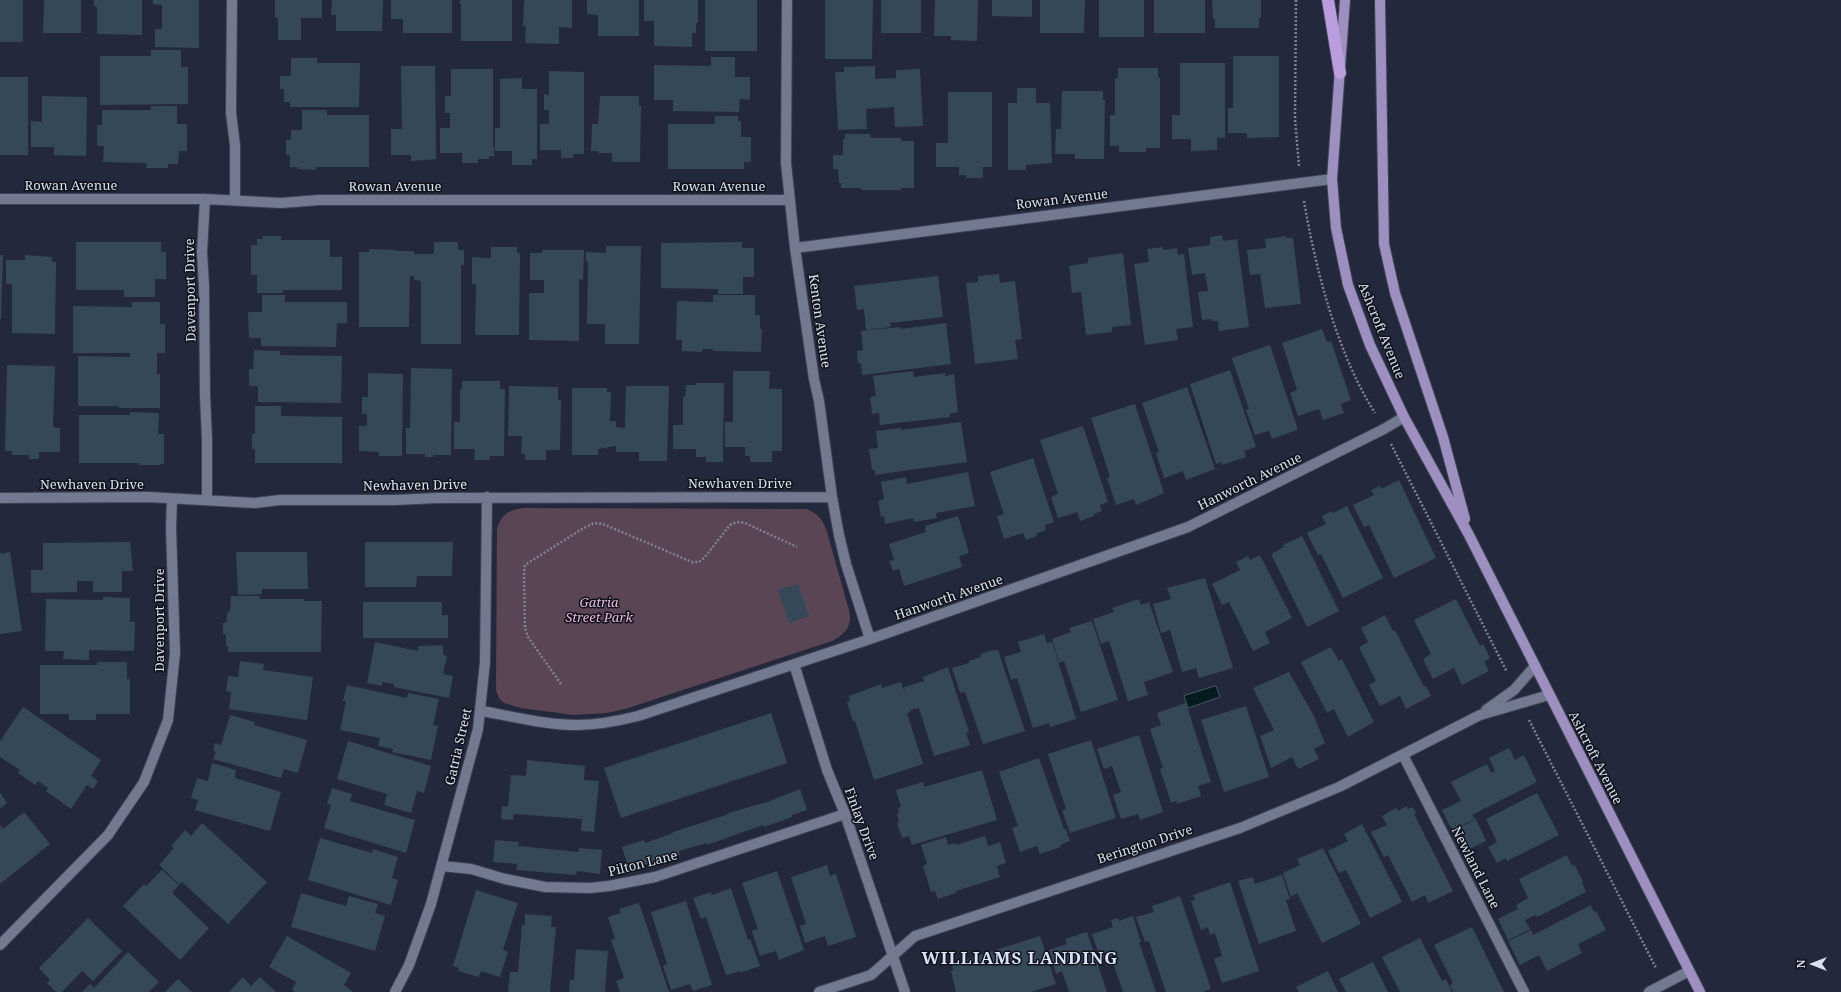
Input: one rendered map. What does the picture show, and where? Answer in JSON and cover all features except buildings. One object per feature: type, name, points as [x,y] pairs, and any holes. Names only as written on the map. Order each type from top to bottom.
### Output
[{"type":"highway","points":[[1328,0],[1340,73]]},
{"type":"main road","name":"Ashcroft Avenue","points":[[1345,0],[1332,179],[1336,228],[1348,285],[1370,345],[1404,417],[1469,534],[1700,992]]},
{"type":"main road","name":"Ashcroft Avenue","points":[[1380,0],[1384,244],[1395,293],[1443,437],[1469,534]]},
{"type":"street","points":[[232,0],[231,113],[235,145],[235,200]]},
{"type":"street","name":"Kenton Avenue","points":[[786,0],[786,163],[795,248],[814,379],[820,401],[832,497],[846,564],[870,639]]},
{"type":"street","name":"Rowan Avenue","points":[[795,248],[1332,179]]},
{"type":"street","name":"Rowan Avenue","points":[[0,199],[205,199],[281,203],[319,200],[790,200]]},
{"type":"street","name":"Davenport Drive","points":[[205,199],[202,252],[204,286],[207,500]]},
{"type":"street","name":"Hanworth Avenue","points":[[481,711],[559,724],[576,725],[614,722],[638,716],[870,639],[1188,527],[1376,433],[1404,417]]},
{"type":"street","name":"Newhaven Drive","points":[[0,498],[172,499],[255,503],[280,500],[395,500],[487,497],[832,497]]},
{"type":"street","name":"Gatria Street","points":[[397,991],[420,936],[442,866],[475,745],[481,711],[485,662],[487,497]]},
{"type":"street","name":"Davenport Drive","points":[[0,945],[108,835],[144,782],[168,720],[175,653],[171,528],[172,499]]},
{"type":"street","name":"Finlay Drive","points":[[794,664],[827,770],[845,814],[905,992]]},
{"type":"street","name":"Berington Drive","points":[[819,992],[871,975],[915,936],[1240,828],[1339,788],[1480,715],[1514,690],[1535,666]]},
{"type":"street","name":"Berington Drive","points":[[1480,715],[1549,695]]},
{"type":"street","name":"Newland Lane","points":[[1403,754],[1524,992]]},
{"type":"street","name":"Pilton Lane","points":[[442,866],[470,869],[505,879],[545,887],[590,888],[609,886],[655,876],[845,814]]},
{"type":"street","points":[[1649,992],[1689,971]]},
{"type":"path","points":[[561,684],[528,637],[525,628],[525,565],[582,529],[594,523],[603,524],[692,562],[699,562],[704,558],[730,525],[737,522],[746,523],[798,547]]},
{"type":"green space","name":"Gatria Street Park","points":[[524,508],[806,509],[817,515],[822,521],[827,532],[849,610],[849,625],[841,635],[832,641],[625,709],[607,713],[574,715],[521,708],[504,703],[499,698],[496,690],[497,529],[503,516],[514,510]]},
{"type":"shaded area","points":[[1216,686],[1220,697],[1188,708],[1184,696]]},
{"type":"district","name":"WILLIAMS LANDING","points":[[1020,959]]}]
